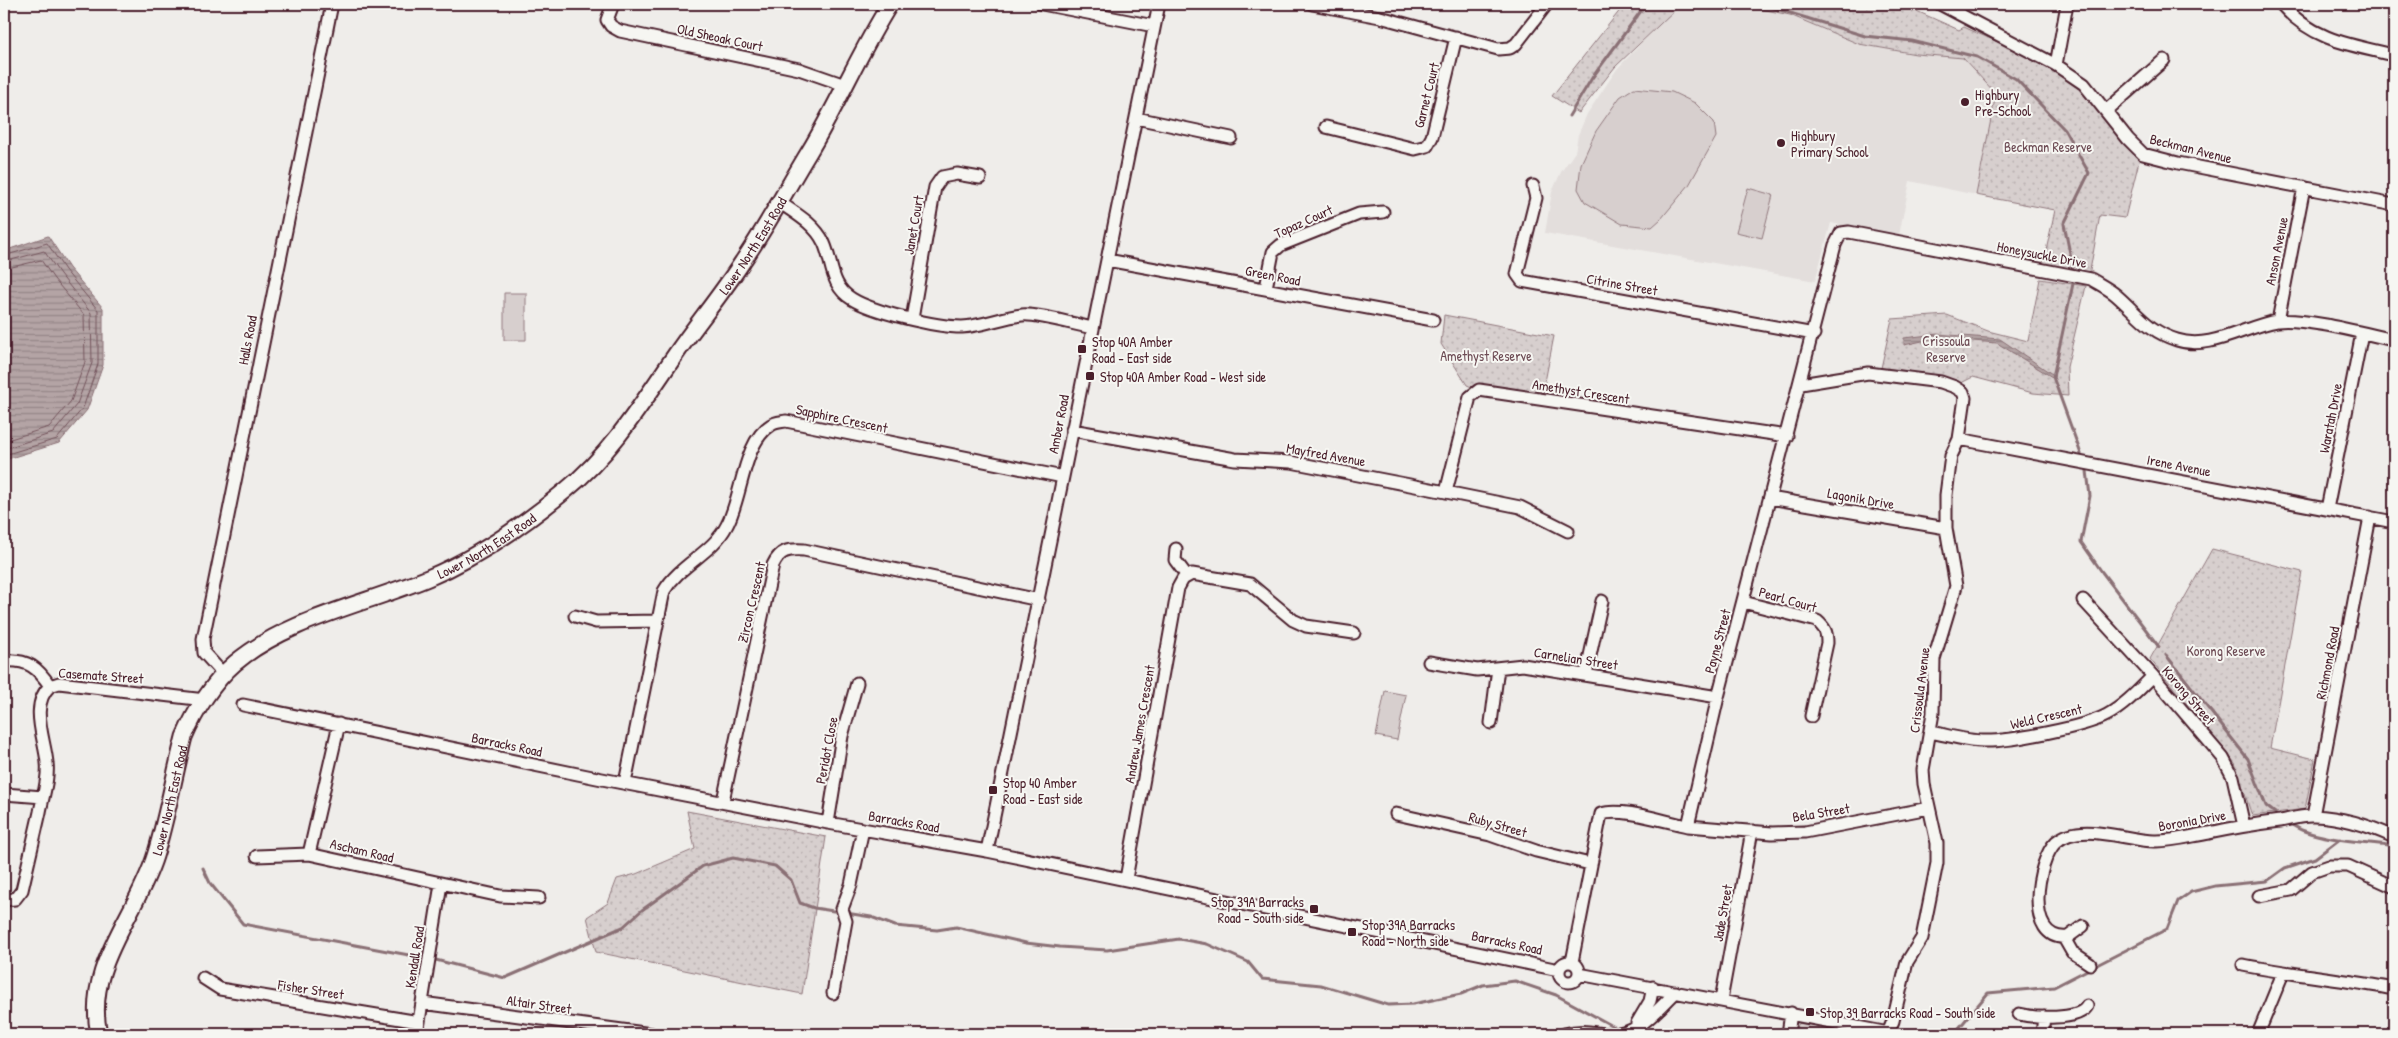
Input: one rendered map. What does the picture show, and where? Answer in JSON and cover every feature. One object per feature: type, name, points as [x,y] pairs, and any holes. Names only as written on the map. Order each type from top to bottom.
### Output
[{"type":"main road","name":"Lower North East Road","points":[[99,1034],[96,1010],[100,974],[147,878],[155,856],[184,736],[205,700],[224,675],[249,653],[311,620],[430,577],[454,566],[517,529],[569,488],[619,438],[744,260],[845,85],[872,32],[890,4]]},
{"type":"street","name":"Halls Road","points":[[224,675],[204,653],[203,639],[332,4]]},
{"type":"street","name":"Old Sheoak Court","points":[[613,4],[607,20],[611,26],[620,31],[799,70],[845,85]]},
{"type":"street","points":[[1042,4],[1154,26]]},
{"type":"street","name":"Amber Road","points":[[987,851],[1158,4]]},
{"type":"street","points":[[1312,4],[1380,17],[1487,47],[1510,48],[1547,4]]},
{"type":"street","name":"Beckman Avenue","points":[[1940,4],[1955,7],[2056,65],[2084,84],[2128,140],[2143,154],[2178,163],[2394,205]]},
{"type":"street","points":[[2056,65],[2067,4]]},
{"type":"street","points":[[2281,4],[2305,26],[2330,40],[2394,55]]},
{"type":"street","name":"Garnet Court","points":[[1326,127],[1415,148],[1427,146],[1432,137],[1456,37]]},
{"type":"street","points":[[2106,111],[2164,60]]},
{"type":"street","points":[[1136,118],[1231,138]]},
{"type":"street","name":"Janet Court","points":[[912,319],[936,187],[942,177],[957,174],[980,178]]},
{"type":"street","name":"Citrine Street","points":[[1533,186],[1536,198],[1517,274],[1522,281],[1814,334]]},
{"type":"street","name":"Anson Avenue","points":[[2278,321],[2304,187]]},
{"type":"street","points":[[779,202],[799,215],[816,231],[824,242],[837,285],[851,299],[912,319],[960,327],[986,324],[1023,315],[1093,328]]},
{"type":"street","name":"Topaz Court","points":[[1266,288],[1273,252],[1281,245],[1359,214],[1383,212]]},
{"type":"street","name":"Honeysuckle Drive","points":[[1840,234],[1849,232],[2091,279],[2115,294],[2144,324],[2161,334],[2179,341],[2218,339],[2278,321],[2303,322],[2394,340]]},
{"type":"street","name":"Payne Street","points":[[1688,826],[1742,602],[1801,384],[1835,245],[1840,234]]},
{"type":"street","name":"Green Road","points":[[1107,260],[1433,320]]},
{"type":"street","name":"Waratah Drive","points":[[2328,509],[2362,333]]},
{"type":"street","name":"Crissoula Avenue","points":[[1801,384],[1868,373],[1941,382],[1963,392],[1965,398],[1959,440],[1951,456],[1946,495],[1946,528],[1956,586],[1934,660],[1930,732],[1923,770],[1924,784],[1937,843],[1938,864],[1922,938],[1903,975],[1891,1034]]},
{"type":"street","name":"Amethyst Crescent","points":[[1446,492],[1470,397],[1479,390],[1787,436]]},
{"type":"street","name":"Sapphire Crescent","points":[[625,783],[664,591],[671,580],[713,546],[727,526],[751,452],[766,428],[773,423],[786,422],[1063,477]]},
{"type":"street","name":"Mayfred Avenue","points":[[1072,430],[1235,459],[1291,462],[1520,507],[1568,531]]},
{"type":"street","name":"Irene Avenue","points":[[1959,440],[2394,522]]},
{"type":"street","name":"Lagonik Drive","points":[[1770,498],[1946,528]]},
{"type":"street","name":"Richmond Road","points":[[2313,816],[2370,517]]},
{"type":"street","points":[[1176,548],[1175,560],[1187,576],[1192,574],[1250,584],[1293,620],[1306,626],[1354,633]]},
{"type":"street","name":"Zircon Crescent","points":[[723,801],[773,566],[778,555],[787,549],[804,550],[1039,600]]},
{"type":"street","name":"Andrew James Crescent","points":[[1126,879],[1178,588],[1187,576]]},
{"type":"street","name":"Korong Street","points":[[2083,600],[2154,676],[2223,758],[2233,777],[2244,826]]},
{"type":"street","points":[[1586,674],[1602,601]]},
{"type":"street","name":"Pearl Court","points":[[1742,602],[1816,621],[1824,627],[1827,634],[1827,643],[1812,716]]},
{"type":"street","points":[[574,616],[596,622],[658,621]]},
{"type":"street","name":"Casemate Street","points":[[4,661],[18,662],[38,669],[50,686],[68,684],[205,700]]},
{"type":"street","name":"Carnelian Street","points":[[1429,662],[1477,670],[1524,665],[1718,697]]},
{"type":"street","points":[[1491,723],[1498,668]]},
{"type":"street","name":"Weld Crescent","points":[[1930,732],[1981,742],[2007,740],[2092,721],[2106,716],[2120,706],[2154,676]]},
{"type":"street","name":"Peridot Close","points":[[828,823],[842,736],[857,683]]},
{"type":"street","points":[[4,900],[15,899],[22,890],[43,797],[47,764],[40,706],[45,691],[50,686]]},
{"type":"street","name":"Barracks Road","points":[[243,704],[625,783],[1126,879],[1559,970]]},
{"type":"street","name":"Ascham Road","points":[[339,724],[309,854],[500,896],[539,898]]},
{"type":"street","points":[[4,794],[43,797]]},
{"type":"street","name":"Bela Street","points":[[1688,826],[1772,833],[1805,832],[1929,808]]},
{"type":"street","points":[[1572,962],[1601,814],[1608,812],[1620,813],[1688,826]]},
{"type":"street","name":"Ruby Street","points":[[1396,814],[1490,835],[1536,851],[1590,864]]},
{"type":"street","name":"Boronia Drive","points":[[2064,938],[2051,933],[2043,926],[2036,901],[2046,856],[2056,842],[2069,836],[2104,832],[2154,842],[2170,841],[2244,826],[2313,816],[2370,826],[2394,837]]},
{"type":"street","points":[[833,993],[846,921],[842,909],[852,885],[863,829]]},
{"type":"street","name":"Jade Street","points":[[1721,1000],[1752,831]]},
{"type":"street","points":[[257,856],[309,854]]},
{"type":"street","points":[[2259,896],[2290,890],[2312,872],[2329,866],[2348,866],[2394,887]]},
{"type":"street","name":"Kendall Road","points":[[417,1034],[441,884]]},
{"type":"street","points":[[2083,926],[2076,933],[2064,938],[2072,952],[2090,964]]},
{"type":"street","points":[[1572,962],[1578,967],[1579,974],[1575,980],[1567,982],[1561,978],[1559,970],[1562,964],[1572,962]]},
{"type":"street","points":[[2243,965],[2283,973],[2337,978],[2394,989]]},
{"type":"street","points":[[2258,1034],[2283,973]]},
{"type":"street","points":[[1579,974],[1891,1034]]},
{"type":"street","name":"Fisher Street","points":[[202,978],[220,990],[419,1022]]},
{"type":"street","points":[[1632,1029],[1650,1001],[1653,987]]},
{"type":"street","points":[[1565,1034],[1578,1030],[1620,1034],[1647,1019],[1676,992]]},
{"type":"street","name":"Altair Street","points":[[422,1003],[652,1034]]},
{"type":"street","points":[[2019,1014],[2044,1016],[2080,1014],[2087,1006]]},
{"type":"street","points":[[1788,1034],[1791,1014]]},
{"type":"street","points":[[2042,1034],[2044,1016]]},
{"type":"shaded area","name":"Highbury Primary School","points":[[1678,4],[1741,4],[1790,15],[1859,44],[1916,54],[1963,57],[1996,94],[1976,195],[1910,181],[1899,235],[1831,223],[1815,281],[1545,233],[1552,192],[1561,172],[1575,152],[1578,135],[1587,114],[1617,69]]},
{"type":"green space","points":[[1625,4],[1681,4],[1615,67],[1579,113],[1552,96]]},
{"type":"green space","name":"Beckman Reserve","points":[[1737,4],[1901,4],[1959,30],[1964,27],[2009,47],[2039,61],[2067,79],[2087,97],[2123,142],[2140,157],[2125,218],[2100,215],[2089,276],[2042,269],[2055,210],[1976,195],[1996,94],[1963,58],[1916,54],[1859,44],[1790,15]]},
{"type":"green space","points":[[1634,88],[1672,92],[1695,103],[1714,122],[1716,137],[1689,185],[1652,227],[1622,224],[1585,202],[1578,189],[1581,164],[1596,131],[1620,97]]},
{"type":"green space","points":[[1748,188],[1773,195],[1762,238],[1736,232]]},
{"type":"green space","name":"Crissoula Reserve","points":[[2040,279],[2086,286],[2067,367],[2068,396],[2033,393],[1973,377],[1961,383],[1908,371],[1881,368],[1892,319],[1947,315],[1988,331],[2028,341]]},
{"type":"green space","points":[[504,293],[526,293],[526,340],[504,340]]},
{"type":"green space","name":"Amethyst Reserve","points":[[1444,315],[1554,336],[1542,397],[1479,390],[1467,385],[1441,344]]},
{"type":"green space","name":"Korong Reserve","points":[[2212,549],[2302,572],[2270,748],[2315,759],[2305,809],[2252,816],[2235,763],[2150,659]]},
{"type":"green space","points":[[1385,691],[1406,695],[1397,740],[1376,736]]},
{"type":"green space","points":[[687,811],[826,837],[802,994],[596,952],[587,917],[608,903],[617,879],[636,874],[695,849]]},
{"type":"green space","points":[[1800,1023],[1868,1034],[1791,1034],[1793,1029]]},
{"type":"water","points":[[48,236],[69,268],[103,308],[103,365],[87,410],[59,443],[4,460],[4,251]]},
{"type":"water","points":[[1937,334],[2000,339],[2055,376],[2052,377],[1997,343],[1936,338],[1904,345],[1904,338]]},
{"type":"waterway","points":[[1569,116],[1592,78],[1646,4]]},
{"type":"waterway","points":[[1761,4],[1865,36],[1912,41],[1977,57],[2016,79],[2064,129],[2089,173],[2064,224],[2074,273]]},
{"type":"waterway","points":[[2074,279],[2053,377],[2081,454]]},
{"type":"waterway","points":[[2087,471],[2090,496],[2081,542],[2159,647]]},
{"type":"waterway","points":[[2166,655],[2248,759],[2266,806],[2275,813]]},
{"type":"waterway","points":[[2291,824],[2300,829],[2323,836],[2388,845],[2394,849]]},
{"type":"waterway","points":[[1954,1034],[1988,993],[2054,987],[2167,929],[2178,901],[2191,892],[2215,886],[2267,881],[2285,868],[2315,858],[2340,839]]},
{"type":"waterway","points":[[432,959],[505,978],[623,927],[642,910],[703,866],[733,858],[775,866],[791,880],[800,903],[814,908],[840,912]]},
{"type":"waterway","points":[[203,868],[210,883],[243,924],[425,958]]},
{"type":"waterway","points":[[846,913],[871,917],[895,926],[937,930],[956,927],[1026,943],[1060,947],[1107,950],[1179,939],[1207,944],[1248,962],[1262,979],[1321,985],[1388,1005],[1413,1004],[1461,994],[1483,985],[1515,981],[1556,995],[1620,1030]]},
{"type":"place","name":"Highbury Pre-School","points":[[1965,102]]},
{"type":"place","name":"Highbury Primary School","points":[[1781,143]]},
{"type":"place","name":"Stop 40A Amber Road - East side","points":[[1082,349]]},
{"type":"place","name":"Stop 40A Amber Road - West side","points":[[1090,376]]},
{"type":"place","name":"Stop 40 Amber Road - East side","points":[[993,790]]},
{"type":"place","name":"Stop 39A Barracks Road - South side","points":[[1314,909]]},
{"type":"place","name":"Stop 39A Barracks Road - North side","points":[[1352,932]]},
{"type":"place","name":"Stop 39 Barracks Road - South side","points":[[1810,1012]]}]
